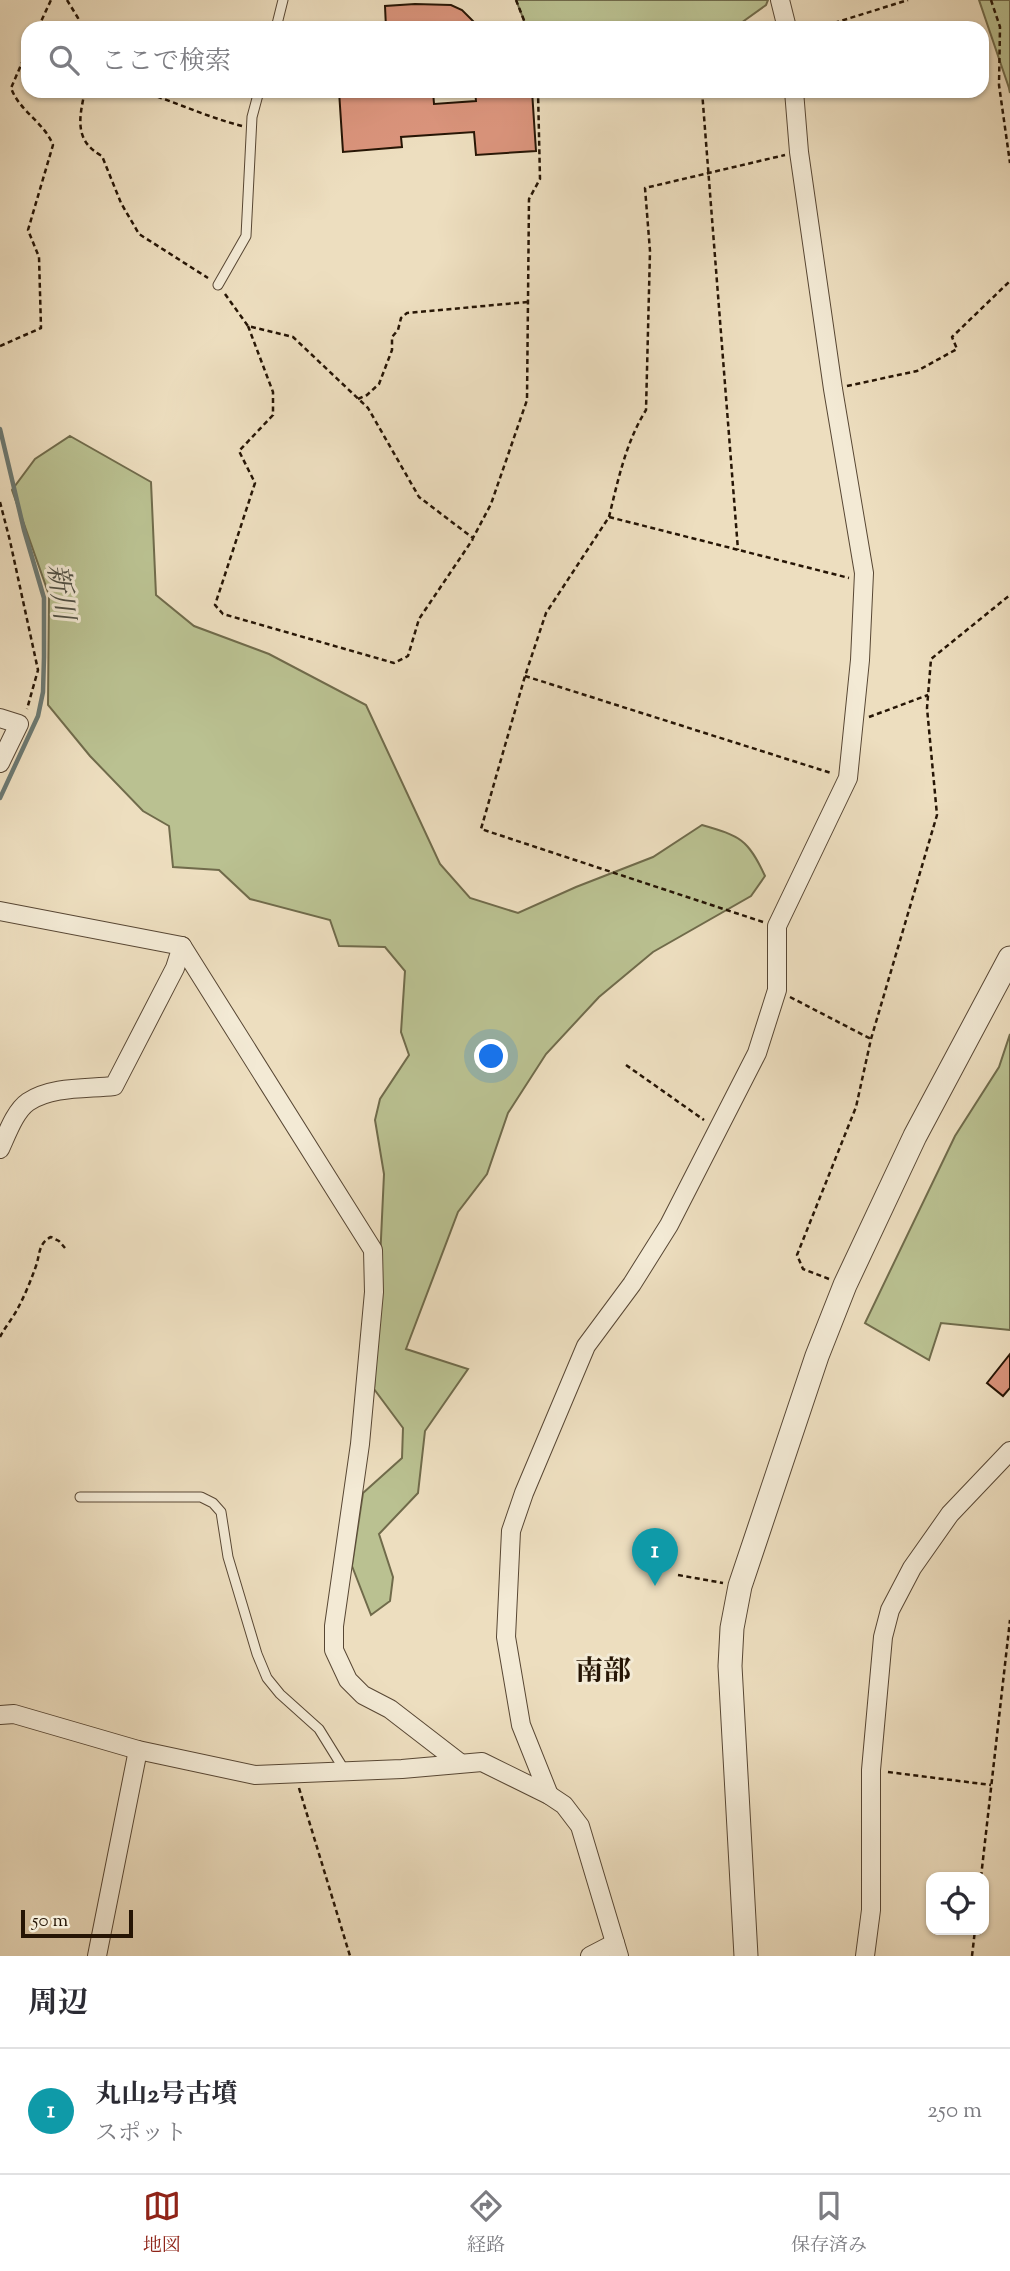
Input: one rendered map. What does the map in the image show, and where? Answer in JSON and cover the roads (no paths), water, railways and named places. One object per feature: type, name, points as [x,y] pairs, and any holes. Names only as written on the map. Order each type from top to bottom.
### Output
[{"type":"street","points":[[780,0],[785,21]]},
{"type":"street","points":[[549,1795],[521,1725],[506,1637],[511,1531],[524,1493],[586,1346],[632,1284],[669,1225],[757,1053],[777,990],[776,926],[848,778],[855,722],[865,583],[799,152],[795,98]]},
{"type":"street","points":[[0,718],[19,724],[0,763]]},
{"type":"street","points":[[0,911],[182,946],[373,1251],[374,1292],[362,1416],[334,1626],[334,1650],[348,1680],[363,1695],[390,1709],[460,1763]]},
{"type":"street","points":[[0,1149],[13,1122],[27,1103],[52,1092],[114,1086],[175,968],[182,946]]},
{"type":"street","points":[[746,1956],[730,1666],[732,1628],[740,1586],[817,1356],[845,1285],[915,1136],[1010,958]]},
{"type":"street","points":[[865,1956],[871,1910],[871,1770],[883,1637],[890,1610],[912,1568],[950,1514],[1010,1451]]},
{"type":"street","points":[[0,1714],[15,1714],[138,1750],[255,1775],[402,1769],[482,1762],[549,1795],[564,1805],[580,1826],[617,1950],[590,1956]]},
{"type":"street","points":[[97,1956],[138,1750]]},
{"type":"lane","points":[[278,21],[283,0]]},
{"type":"lane","points":[[218,285],[246,236],[251,129],[257,98]]},
{"type":"lane","points":[[80,1497],[201,1496],[213,1503],[221,1512],[228,1557],[257,1654],[267,1678],[280,1694],[319,1729],[332,1746],[345,1771]]},
{"type":"waterway","name":"新川","points":[[0,429],[24,530],[44,598],[43,692],[38,716],[0,798]]},
{"type":"place","name":"丸山2号古墳","points":[[655,1586]]},
{"type":"district","name":"南部","points":[[603,1673]]}]
